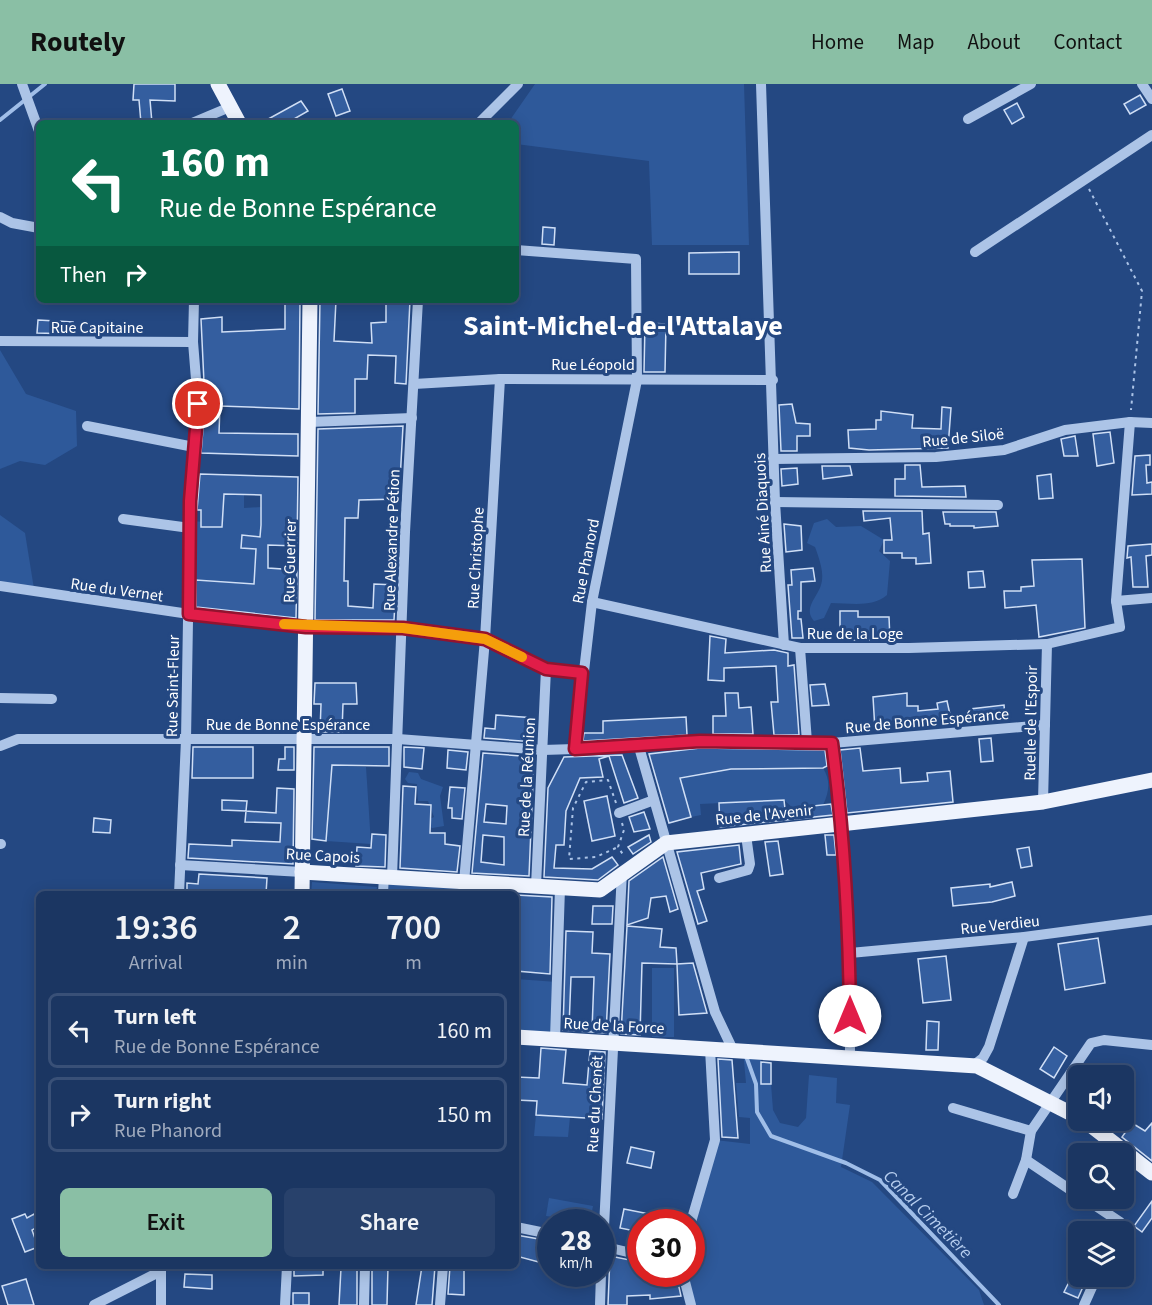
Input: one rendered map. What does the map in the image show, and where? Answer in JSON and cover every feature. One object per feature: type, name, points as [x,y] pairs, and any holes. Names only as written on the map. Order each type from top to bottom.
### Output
[{"type":"main road","points":[[218,84],[237,120]]},
{"type":"main road","name":"Rue Guerrier","points":[[302,891],[311,303]]},
{"type":"main road","name":"Rue de l'Avenir","points":[[463,888],[536,886],[600,890],[626,869],[666,843],[1043,802],[1152,780]]},
{"type":"main road","name":"Rue Capois","points":[[302,872],[388,876],[463,888]]},
{"type":"main road","name":"Rue de la Force","points":[[519,1037],[974,1065],[1068,1111]]},
{"type":"main road","points":[[1098,1131],[1152,1173]]},
{"type":"street","points":[[22,84],[36,123]]},
{"type":"street","points":[[482,120],[518,84]]},
{"type":"street","name":"Rue Ainé Diaquois","points":[[761,84],[773,380],[773,459],[784,645]]},
{"type":"street","points":[[968,119],[1031,84]]},
{"type":"street","points":[[1142,84],[1152,99]]},
{"type":"street","points":[[199,120],[230,107]]},
{"type":"street","points":[[975,252],[1152,135]]},
{"type":"street","points":[[0,217],[12,223],[36,227]]},
{"type":"street","name":"Rue Phanord","points":[[519,250],[636,259],[637,380],[592,602],[575,749]]},
{"type":"street","name":"Rue Saint-Fleur","points":[[179,891],[186,740],[190,528],[198,404],[193,342],[194,303]]},
{"type":"street","name":"Rue Alexandre Pétion","points":[[384,891],[388,876],[398,739],[405,532],[418,303]]},
{"type":"street","name":"Rue Capitaine","points":[[0,340],[193,342]]},
{"type":"street","name":"Rue Léopold","points":[[414,384],[500,379],[773,380]]},
{"type":"street","name":"Rue Christophe","points":[[463,888],[485,639],[500,379]]},
{"type":"street","points":[[309,422],[412,418]]},
{"type":"street","points":[[1131,422],[1116,601],[1152,598]]},
{"type":"street","name":"Rue de Siloë","points":[[773,459],[936,457],[1004,450],[1065,430],[1131,422],[1152,423]]},
{"type":"street","points":[[87,426],[194,447]]},
{"type":"street","points":[[775,502],[998,505]]},
{"type":"street","points":[[123,519],[190,528]]},
{"type":"street","name":"Rue du Vernet","points":[[0,586],[189,614],[306,627],[403,628],[485,639],[546,669],[582,673]]},
{"type":"street","name":"Rue de la Loge","points":[[592,602],[800,648],[909,648],[1047,644],[1120,627],[1116,601]]},
{"type":"street","name":"Ruelle de l'Espoir","points":[[1043,802],[1047,644]]},
{"type":"street","points":[[800,648],[807,742]]},
{"type":"street","name":"Rue de la Réunion","points":[[536,886],[546,669]]},
{"type":"street","points":[[0,698],[52,699]]},
{"type":"street","name":"Rue de Bonne Espérance","points":[[0,746],[18,739],[305,738],[398,739],[543,750],[639,747],[700,741],[832,743],[1045,725]]},
{"type":"street","points":[[832,743],[842,825],[850,953],[850,1057]]},
{"type":"street","points":[[639,747],[715,1012],[733,1050]]},
{"type":"street","points":[[619,813],[654,800]]},
{"type":"street","points":[[719,878],[748,870],[750,864],[746,835]]},
{"type":"street","name":"Rue Capois","points":[[180,865],[302,872]]},
{"type":"street","name":"Rue du Chenêt","points":[[602,1209],[626,869]]},
{"type":"street","points":[[555,1039],[560,888]]},
{"type":"street","name":"Rue Verdieu","points":[[850,953],[1024,937],[1152,920]]},
{"type":"street","points":[[974,1065],[983,1058],[989,1047],[1024,937]]},
{"type":"street","points":[[1013,1194],[1026,1160],[1031,1131],[1091,1043],[1104,1040],[1152,1045]]},
{"type":"street","points":[[989,1047],[990,1064],[997,1075]]},
{"type":"street","points":[[694,1209],[715,1140],[710,1049]]},
{"type":"street","points":[[953,1108],[1031,1131]]},
{"type":"street","points":[[1026,1160],[1068,1188]]},
{"type":"street","points":[[1100,1209],[1118,1221]]},
{"type":"street","points":[[519,1228],[537,1231]]},
{"type":"street","points":[[94,1305],[161,1269],[160,1305]]},
{"type":"street","points":[[285,1305],[287,1269]]},
{"type":"street","points":[[364,1305],[365,1269]]},
{"type":"street","points":[[440,1305],[442,1269]]},
{"type":"street","points":[[600,1305],[601,1287]]},
{"type":"street","points":[[687,1287],[691,1305]]},
{"type":"street","points":[[1084,1305],[1092,1287]]},
{"type":"path","points":[[1084,180],[1142,291],[1131,422]]},
{"type":"path","points":[[618,847],[596,857],[569,860],[573,808],[586,782],[608,780],[624,830],[618,847],[626,869]]},
{"type":"shaded area","points":[[535,84],[744,84],[749,245],[652,245],[649,161],[519,144],[519,120],[510,120]]},
{"type":"shaded area","points":[[0,350],[26,394],[76,411],[77,446],[45,465],[20,461],[0,469]]},
{"type":"shaded area","points":[[224,494],[244,494],[244,508],[261,507],[260,537],[242,535],[241,547],[256,549],[254,584],[189,580],[190,521],[222,523]]},
{"type":"shaded area","points":[[0,515],[25,533],[35,595],[0,590]]},
{"type":"shaded area","points":[[827,519],[836,527],[861,526],[884,540],[879,551],[890,561],[887,595],[868,603],[831,603],[824,618],[814,621],[810,607],[821,585],[822,571],[815,547],[807,543],[814,523]]},
{"type":"shaded area","points":[[332,765],[366,767],[371,844],[326,841]]},
{"type":"shaded area","points":[[808,766],[823,768],[826,773],[828,786],[823,805],[793,808],[784,800],[700,804],[701,815],[691,817],[680,778],[729,769]]},
{"type":"shaded area","points":[[409,772],[418,773],[421,779],[443,787],[440,796],[444,826],[432,828],[423,822],[434,817],[428,801],[418,801],[417,784],[408,783],[405,779]]},
{"type":"shaded area","points":[[312,882],[377,887],[376,891],[311,891]]},
{"type":"shaded area","points":[[389,883],[458,887],[458,891],[388,891]]},
{"type":"shaded area","points":[[652,968],[674,968],[674,1037],[652,1037]]},
{"type":"shaded area","points":[[519,979],[557,982],[555,1039],[519,1037]]},
{"type":"shaded area","points":[[743,1050],[761,1052],[761,1084],[771,1084],[773,1110],[780,1123],[798,1127],[806,1118],[809,1075],[837,1078],[836,1103],[850,1105],[841,1167],[872,1182],[979,1290],[984,1305],[691,1305],[686,1287],[705,1287],[705,1209],[696,1209],[715,1140],[750,1144],[750,1118],[739,1117],[736,1083],[746,1083]]},
{"type":"shaded area","points":[[536,1115],[570,1117],[568,1137],[534,1136]]},
{"type":"shaded area","points":[[549,1198],[593,1206],[592,1209],[547,1209]]},
{"type":"building","points":[[134,84],[175,84],[175,101],[150,100],[152,120],[141,120],[139,100],[133,100]]},
{"type":"building","points":[[342,89],[350,111],[336,116],[328,94]]},
{"type":"building","points":[[1140,95],[1146,105],[1130,114],[1124,104]]},
{"type":"building","points":[[301,101],[308,111],[292,120],[266,120]]},
{"type":"building","points":[[1017,103],[1024,117],[1012,124],[1004,110]]},
{"type":"building","points":[[543,227],[555,228],[554,245],[542,244]]},
{"type":"building","points":[[739,252],[739,274],[689,274],[689,253]]},
{"type":"building","points":[[285,303],[300,303],[299,409],[220,406],[219,433],[298,434],[298,456],[201,453],[205,404],[201,319],[222,317],[222,332],[285,329]]},
{"type":"building","points":[[320,303],[336,303],[334,341],[372,343],[371,323],[386,322],[386,303],[410,303],[406,384],[395,383],[396,356],[368,355],[367,379],[355,379],[355,413],[318,414]]},
{"type":"building","points":[[38,320],[73,322],[73,334],[37,333]]},
{"type":"building","points":[[645,323],[666,324],[665,372],[644,372]]},
{"type":"building","points":[[792,404],[796,423],[810,424],[810,436],[797,436],[797,451],[781,451],[779,405]]},
{"type":"building","points":[[942,407],[951,408],[948,448],[869,450],[849,448],[848,430],[876,429],[876,420],[881,420],[881,411],[913,415],[912,428],[941,429]]},
{"type":"building","points":[[403,426],[399,499],[359,500],[358,518],[345,518],[344,581],[348,581],[348,606],[373,608],[374,584],[396,585],[394,620],[315,620],[318,429]]},
{"type":"building","points":[[1110,432],[1114,463],[1097,466],[1093,434]]},
{"type":"building","points":[[1075,436],[1078,456],[1064,456],[1061,439]]},
{"type":"building","points":[[1150,455],[1150,465],[1146,465],[1147,483],[1152,482],[1152,494],[1132,495],[1135,456]]},
{"type":"building","points":[[905,465],[920,465],[922,487],[965,486],[966,497],[895,496],[895,479],[905,479]]},
{"type":"building","points":[[822,466],[850,466],[852,475],[823,479]]},
{"type":"building","points":[[797,468],[798,484],[782,486],[781,469]]},
{"type":"building","points":[[200,474],[298,477],[297,546],[268,545],[268,568],[297,570],[296,618],[196,607],[196,580],[254,584],[256,549],[241,548],[242,535],[260,537],[261,525],[261,495],[224,494],[222,527],[201,527],[201,510],[197,510]]},
{"type":"building","points":[[1051,474],[1053,498],[1039,499],[1037,476]]},
{"type":"building","points":[[863,511],[922,511],[923,534],[929,533],[931,563],[916,564],[916,558],[902,558],[902,553],[884,553],[884,540],[892,540],[890,518],[864,521]]},
{"type":"building","points":[[943,512],[996,512],[998,526],[974,528],[974,526],[950,526],[950,524],[945,524]]},
{"type":"building","points":[[784,524],[801,526],[802,550],[786,552]]},
{"type":"building","points":[[1152,544],[1152,555],[1146,556],[1148,587],[1133,587],[1131,557],[1127,558],[1128,546]]},
{"type":"building","points":[[1082,559],[1085,628],[1039,637],[1036,605],[1005,608],[1004,591],[1021,591],[1021,587],[1034,586],[1032,560]]},
{"type":"building","points":[[813,568],[815,581],[801,582],[801,611],[798,611],[798,619],[801,619],[803,638],[792,638],[788,585],[792,585],[791,570]]},
{"type":"building","points":[[983,571],[985,587],[969,588],[968,572]]},
{"type":"building","points":[[840,611],[858,611],[858,617],[889,617],[890,640],[840,640]]},
{"type":"building","points":[[710,636],[726,639],[725,653],[774,650],[788,653],[788,666],[794,665],[799,735],[774,735],[771,702],[778,702],[776,666],[724,668],[724,681],[708,680]]},
{"type":"building","points":[[315,683],[356,683],[357,704],[343,704],[342,732],[320,732],[321,704],[314,704]]},
{"type":"building","points":[[825,684],[829,705],[812,706],[810,685]]},
{"type":"building","points":[[725,693],[738,693],[739,708],[751,707],[753,734],[713,734],[713,716],[726,716]]},
{"type":"building","points":[[907,693],[907,706],[918,706],[918,711],[938,709],[937,703],[947,701],[951,719],[886,726],[886,729],[875,730],[873,697]]},
{"type":"building","points":[[1004,705],[1005,717],[970,719],[970,709]]},
{"type":"building","points":[[496,715],[536,718],[535,742],[484,738],[485,728],[495,729]]},
{"type":"building","points":[[686,717],[687,735],[583,741],[584,733],[603,733],[603,721]]},
{"type":"building","points":[[991,738],[993,761],[981,762],[979,739]]},
{"type":"building","points":[[193,747],[253,747],[253,778],[192,778]]},
{"type":"building","points":[[285,747],[294,747],[294,770],[278,770],[279,759],[285,759]]},
{"type":"building","points":[[314,747],[389,747],[389,766],[332,765],[326,841],[312,839]]},
{"type":"building","points":[[404,747],[424,748],[422,769],[404,767]]},
{"type":"building","points":[[700,748],[825,750],[827,766],[823,768],[731,769],[680,778],[691,817],[669,823],[649,754]]},
{"type":"building","points":[[860,748],[863,771],[900,768],[901,783],[928,781],[927,773],[950,771],[953,802],[847,813],[840,750]]},
{"type":"building","points":[[448,750],[468,752],[466,770],[447,768]]},
{"type":"building","points":[[483,753],[534,757],[529,876],[472,873]],"holes":[[[486,804],[507,806],[506,824],[484,822]],[[483,835],[504,837],[504,865],[481,862]]]},
{"type":"building","points":[[622,755],[638,798],[624,803],[609,756],[599,759],[603,777],[580,778],[566,811],[564,845],[556,845],[554,868],[592,869],[612,857],[618,865],[598,880],[544,877],[548,788],[564,757]]},
{"type":"building","points":[[403,786],[416,787],[415,804],[431,805],[430,833],[445,833],[445,844],[460,846],[457,872],[400,868]]},
{"type":"building","points":[[450,787],[465,788],[462,819],[452,818],[452,808],[448,808]]},
{"type":"building","points":[[277,788],[294,789],[293,864],[188,858],[189,844],[232,846],[232,840],[280,842],[281,823],[245,822],[246,811],[276,813]]},
{"type":"building","points":[[607,796],[615,836],[592,841],[584,801]]},
{"type":"building","points":[[222,800],[247,801],[246,811],[222,810]]},
{"type":"building","points":[[784,800],[785,809],[831,804],[833,815],[720,827],[719,803]]},
{"type":"building","points":[[644,812],[650,829],[634,832],[629,817]]},
{"type":"building","points":[[94,818],[111,820],[110,833],[93,832]]},
{"type":"building","points":[[372,834],[386,835],[385,867],[356,866],[357,847],[371,848]]},
{"type":"building","points":[[649,835],[651,842],[633,854],[628,847]]},
{"type":"building","points":[[825,835],[834,835],[836,855],[827,855]]},
{"type":"building","points":[[778,841],[783,874],[770,876],[765,842]]},
{"type":"building","points":[[739,845],[741,864],[701,873],[704,889],[697,891],[707,921],[698,924],[677,852]]},
{"type":"building","points":[[1029,847],[1032,866],[1021,868],[1017,849]]},
{"type":"building","points":[[663,857],[678,909],[670,912],[666,896],[651,898],[648,918],[627,925],[629,881]]},
{"type":"building","points":[[199,874],[267,878],[266,891],[187,891],[187,883],[198,884]]},
{"type":"building","points":[[1012,882],[1015,896],[992,902],[953,906],[951,888],[990,884],[990,887]]},
{"type":"building","points":[[519,895],[552,897],[550,974],[519,971]]},
{"type":"building","points":[[593,906],[613,906],[612,924],[592,924]]},
{"type":"building","points":[[627,926],[662,929],[660,947],[676,948],[677,964],[642,963],[640,1035],[621,1034]]},
{"type":"building","points":[[566,931],[593,932],[592,953],[610,954],[606,1033],[563,1030]],"holes":[[[571,977],[594,977],[592,1030],[569,1027]]]},
{"type":"building","points":[[1098,938],[1105,983],[1065,990],[1058,944]]},
{"type":"building","points":[[946,956],[951,1000],[923,1003],[918,959]]},
{"type":"building","points":[[693,963],[707,1013],[679,1015],[677,964]]},
{"type":"building","points":[[927,1021],[939,1022],[938,1050],[926,1050]]},
{"type":"building","points":[[1054,1047],[1067,1056],[1054,1078],[1040,1069]]},
{"type":"building","points":[[541,1048],[566,1050],[563,1083],[587,1085],[590,1051],[605,1052],[602,1119],[536,1115],[537,1101],[519,1100],[519,1077],[539,1078]]},
{"type":"building","points":[[718,1059],[732,1060],[738,1138],[722,1137]]},
{"type":"building","points":[[761,1062],[771,1063],[771,1084],[761,1084]]},
{"type":"building","points":[[1152,1123],[1152,1161],[1134,1147],[1134,1143],[1130,1143],[1122,1137],[1126,1131],[1134,1131],[1134,1124],[1145,1131]]},
{"type":"building","points":[[631,1147],[654,1152],[651,1168],[627,1163]]},
{"type":"building","points":[[1152,1201],[1152,1218],[1142,1232],[1134,1226]]},
{"type":"building","points":[[624,1209],[627,1210],[627,1229],[620,1228]]},
{"type":"building","points":[[25,1214],[27,1218],[34,1214],[36,1228],[32,1230],[36,1248],[25,1252],[12,1219]]},
{"type":"building","points":[[519,1236],[537,1239],[537,1262],[519,1257]]},
{"type":"building","points":[[615,1257],[627,1259],[627,1287],[679,1287],[681,1296],[650,1299],[650,1295],[627,1296],[627,1305],[608,1305],[609,1287],[615,1287]]},
{"type":"building","points":[[294,1269],[323,1269],[323,1275],[294,1276]]},
{"type":"building","points":[[341,1269],[357,1269],[357,1305],[339,1305]]},
{"type":"building","points":[[372,1269],[388,1269],[387,1305],[372,1305]]},
{"type":"building","points":[[422,1269],[435,1269],[432,1305],[416,1305]]},
{"type":"building","points":[[450,1269],[464,1269],[464,1295],[448,1294]]},
{"type":"building","points":[[185,1274],[212,1275],[212,1289],[184,1287]]},
{"type":"building","points":[[26,1279],[34,1305],[8,1305],[2,1286]]},
{"type":"building","points":[[1068,1284],[1068,1287],[1083,1287],[1078,1298],[1064,1292]]},
{"type":"building","points":[[293,1293],[309,1293],[309,1305],[293,1305]]},
{"type":"waterway","points":[[0,120],[45,84]]},
{"type":"waterway","name":"Canal Cimetière","points":[[746,1056],[756,1084],[757,1112],[771,1136],[846,1163],[880,1180],[999,1305]]},
{"type":"slow traffic","points":[[284,624],[306,627],[403,628],[485,639],[522,657]]},
{"type":"district","name":"Saint-Michel-de-l'Attalaye","points":[[623,325]]},
{"type":"route","points":[[198,404],[190,501],[189,614],[306,627],[403,628],[485,639],[546,669],[582,673],[575,749],[700,741],[832,743],[842,825],[850,953],[850,1016]]}]
